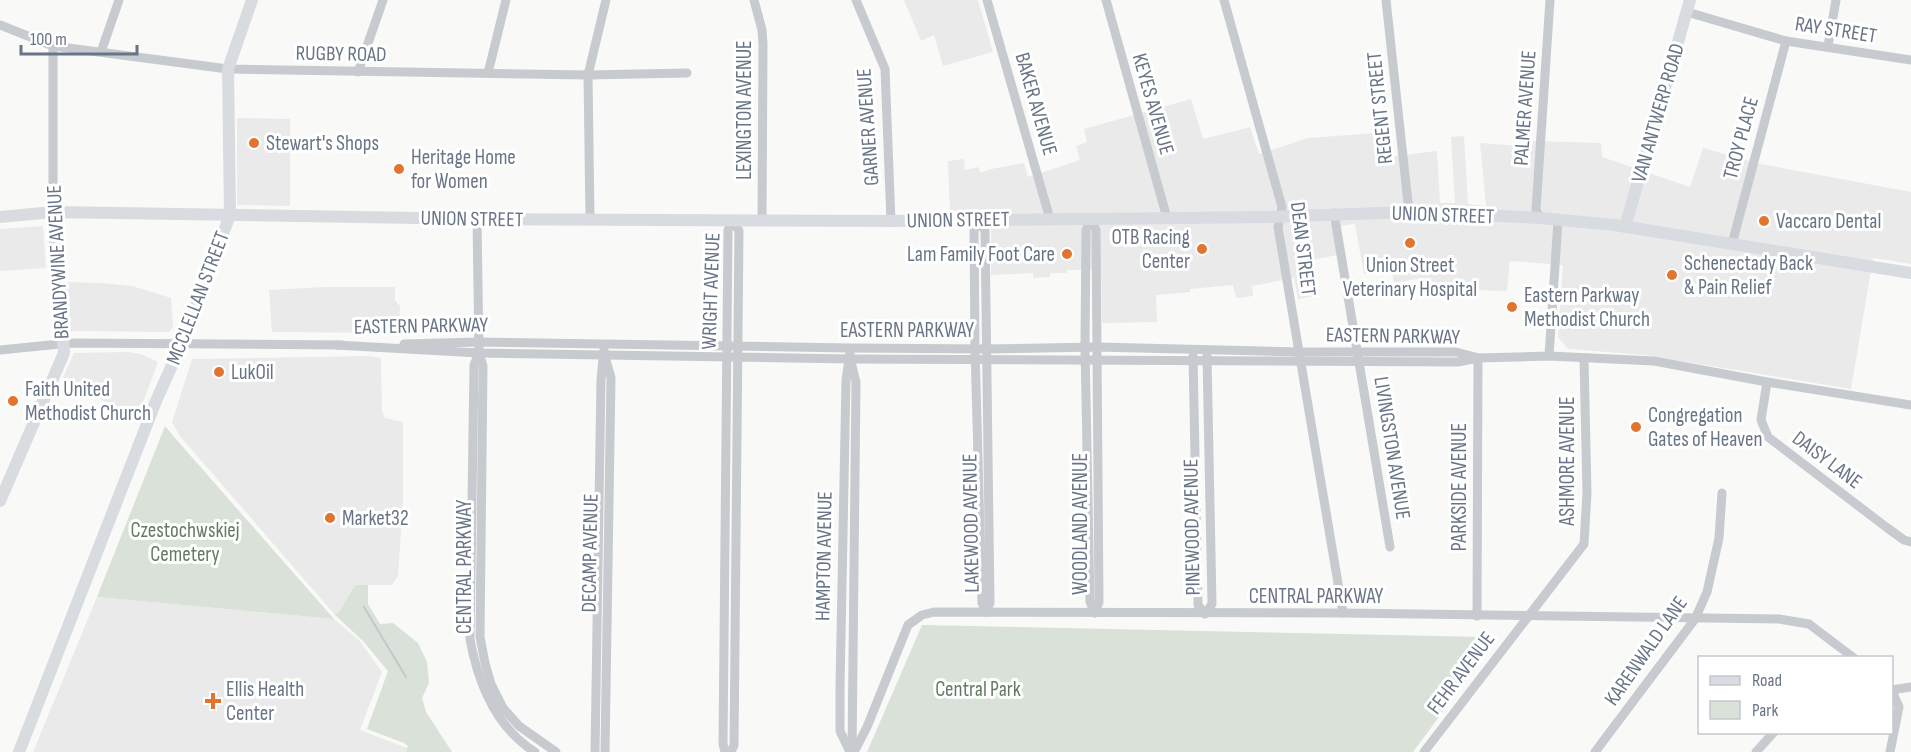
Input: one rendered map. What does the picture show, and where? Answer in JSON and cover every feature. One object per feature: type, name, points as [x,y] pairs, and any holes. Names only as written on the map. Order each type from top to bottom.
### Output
[{"type":"main road","name":"MCCLELLAN STREET","points":[[19,752],[153,410],[182,343],[230,215],[228,69],[252,0]]},
{"type":"main road","name":"VAN ANTWERP ROAD","points":[[1625,227],[1688,6]]},
{"type":"main road","name":"UNION STREET","points":[[0,217],[53,212],[477,219],[891,221],[1409,212],[1540,218],[1625,227],[1911,273]]},
{"type":"main road","name":"BRANDYWINE AVENUE","points":[[0,501],[64,353],[53,212]]},
{"type":"street","points":[[101,52],[119,0]]},
{"type":"street","points":[[358,72],[383,0]]},
{"type":"street","points":[[488,73],[507,0]]},
{"type":"street","points":[[590,219],[588,75],[606,0]]},
{"type":"street","name":"LEXINGTON AVENUE","points":[[754,0],[762,30],[763,44],[762,220]]},
{"type":"street","name":"GARNER AVENUE","points":[[856,0],[885,69],[891,221]]},
{"type":"street","name":"BAKER AVENUE","points":[[987,0],[1050,219]]},
{"type":"street","name":"KEYES AVENUE","points":[[1106,0],[1167,218]]},
{"type":"street","name":"DEAN STREET","points":[[1224,0],[1282,207],[1278,227],[1343,614]]},
{"type":"street","name":"REGENT STREET","points":[[1386,0],[1409,212]]},
{"type":"street","name":"PALMER AVENUE","points":[[1540,218],[1536,210],[1550,0]]},
{"type":"street","points":[[1828,46],[1836,0]]},
{"type":"street","name":"RAY STREET","points":[[1688,6],[1786,40],[1911,60]]},
{"type":"street","name":"RUGBY ROAD","points":[[0,25],[53,46],[228,69],[588,75],[687,73]]},
{"type":"street","name":"TROY PLACE","points":[[1732,244],[1786,40]]},
{"type":"street","name":"BRANDYWINE AVENUE","points":[[53,46],[53,212]]},
{"type":"street","name":"LIVINGSTON AVENUE","points":[[1334,213],[1390,547]]},
{"type":"street","name":"CENTRAL PARKWAY","points":[[477,219],[478,342],[483,366],[480,637],[491,684],[503,708],[519,726],[556,752]]},
{"type":"street","name":"WOODLAND AVENUE","points":[[1091,219],[1096,230],[1099,603],[1095,613]]},
{"type":"street","name":"WOODLAND AVENUE","points":[[1091,219],[1086,230],[1085,347],[1090,602],[1095,613]]},
{"type":"street","name":"WRIGHT AVENUE","points":[[725,752],[723,744],[728,230],[733,220]]},
{"type":"street","name":"WRIGHT AVENUE","points":[[731,752],[734,746],[739,231],[733,220]]},
{"type":"street","name":"LAKEWOOD AVENUE","points":[[979,220],[974,231],[975,358],[982,603],[986,612]]},
{"type":"street","name":"LAKEWOOD AVENUE","points":[[979,220],[986,231],[990,603],[986,612]]},
{"type":"street","points":[[1549,356],[1558,221]]},
{"type":"street","points":[[975,284],[986,284]]},
{"type":"street","name":"EASTERN PARKWAY","points":[[0,350],[63,344],[336,345],[478,342],[727,356],[738,351],[850,348],[975,348],[987,354],[1086,360],[1207,361],[1358,357],[1458,362],[1478,358],[1549,356],[1654,361],[1911,405]]},
{"type":"street","name":"EASTERN PARKWAY","points":[[336,345],[479,353],[727,345],[738,351],[850,359],[975,358],[987,354],[1097,346],[1207,350],[1301,357]]},
{"type":"street","name":"HAMPTON AVENUE","points":[[850,348],[850,359],[856,382],[852,752]]},
{"type":"street","name":"DECAMP AVENUE","points":[[595,752],[601,379],[604,350]]},
{"type":"street","name":"DECAMP AVENUE","points":[[604,350],[611,378],[605,752]]},
{"type":"street","name":"PINEWOOD AVENUE","points":[[1192,350],[1198,605],[1205,614],[1212,604],[1207,350]]},
{"type":"street","name":"CENTRAL PARKWAY","points":[[479,353],[474,365],[470,639],[475,666],[489,700],[509,731],[535,752]]},
{"type":"street","name":"PARKSIDE AVENUE","points":[[1477,616],[1478,358]]},
{"type":"street","name":"ASHMORE AVENUE","points":[[1527,616],[1584,544],[1587,493],[1584,358]]},
{"type":"street","name":"DAISY LANE","points":[[1767,382],[1761,420],[1768,437],[1886,527],[1904,540],[1911,542]]},
{"type":"street","name":"KARENWALD LANE","points":[[1595,752],[1695,619],[1707,592],[1719,538],[1722,493]]},
{"type":"street","name":"CENTRAL PARKWAY","points":[[852,752],[867,727],[908,625],[922,615],[934,612],[1779,619],[1809,624],[1853,656]]},
{"type":"street","name":"FEHR AVENUE","points":[[1424,752],[1527,616]]},
{"type":"street","points":[[1893,691],[1911,687]]},
{"type":"street","points":[[1890,752],[1899,707],[1893,693]]},
{"type":"street","points":[[1756,752],[1772,734]]},
{"type":"shaded area","points":[[904,0],[978,0],[993,52],[943,66],[934,35],[921,41]]},
{"type":"shaded area","points":[[1191,99],[1203,139],[1250,127],[1259,154],[1308,138],[1391,132],[1394,156],[1437,151],[1440,203],[1455,203],[1451,137],[1464,136],[1468,204],[1486,206],[1480,143],[1532,147],[1533,141],[1601,143],[1602,157],[1690,187],[1703,148],[1761,164],[1911,192],[1911,264],[1873,258],[1851,389],[1645,355],[1568,349],[1558,337],[1563,265],[1510,261],[1507,291],[1475,290],[1475,287],[1424,281],[1423,278],[1394,283],[1391,269],[1364,274],[1355,224],[1340,226],[1337,255],[1307,261],[1315,296],[1298,299],[1294,278],[1252,286],[1253,296],[1236,298],[1233,285],[1190,289],[1190,292],[1156,295],[1157,322],[1102,323],[1101,270],[1067,270],[1067,273],[1050,273],[1050,277],[1033,278],[1033,273],[991,275],[991,211],[950,211],[948,161],[964,159],[965,170],[978,167],[981,173],[1024,163],[1028,177],[1080,160],[1076,146],[1087,142],[1084,129]]},
{"type":"shaded area","points":[[237,118],[290,119],[290,206],[237,205]]},
{"type":"shaded area","points":[[43,226],[46,268],[0,271],[0,229]]},
{"type":"shaded area","points":[[66,282],[132,286],[171,298],[173,327],[169,332],[69,331]]},
{"type":"shaded area","points":[[395,287],[395,300],[400,306],[399,333],[272,332],[269,290]]},
{"type":"shaded area","points":[[128,352],[141,354],[158,362],[137,418],[62,380],[74,353]]},
{"type":"shaded area","points":[[368,356],[381,358],[382,411],[385,418],[403,422],[403,502],[398,576],[392,585],[355,585],[335,615],[179,435],[172,422],[192,359]]},
{"type":"shaded area","name":"Ellis Health Center","points":[[97,597],[334,619],[359,640],[382,672],[360,730],[407,748],[406,752],[33,752]]},
{"type":"green space","name":"Czestochwskiej Cemetery","points":[[165,426],[175,438],[334,619],[97,597]]},
{"type":"green space","points":[[355,585],[368,585],[368,604],[380,624],[393,623],[418,643],[427,662],[429,683],[422,698],[426,712],[452,752],[406,752],[408,746],[404,743],[367,729],[388,671],[363,641],[335,615]]},
{"type":"green space","name":"Central Park","points":[[922,625],[1485,637],[1482,641],[1489,641],[1487,652],[1413,752],[867,752]]},
{"type":"waterway","points":[[364,607],[406,677]]},
{"type":"place","name":"Stewart's Shops","points":[[254,143]]},
{"type":"place","name":"Heritage Home for Women","points":[[399,169]]},
{"type":"place","name":"Vaccaro Dental","points":[[1764,221]]},
{"type":"place","name":"Union Street Veterinary Hospital","points":[[1410,243]]},
{"type":"place","name":"OTB Racing Center","points":[[1202,249]]},
{"type":"place","name":"Lam Family Foot Care","points":[[1067,254]]},
{"type":"place","name":"Schenectady Back & Pain Relief","points":[[1672,275]]},
{"type":"place","name":"Eastern Parkway Methodist Church","points":[[1512,307]]},
{"type":"place","name":"LukOil","points":[[219,372]]},
{"type":"place","name":"Faith United Methodist Church","points":[[13,401]]},
{"type":"place","name":"Congregation Gates of Heaven","points":[[1636,427]]},
{"type":"place","name":"Market32","points":[[330,518]]},
{"type":"place","name":"Ellis Health Center","points":[[213,701]]}]
